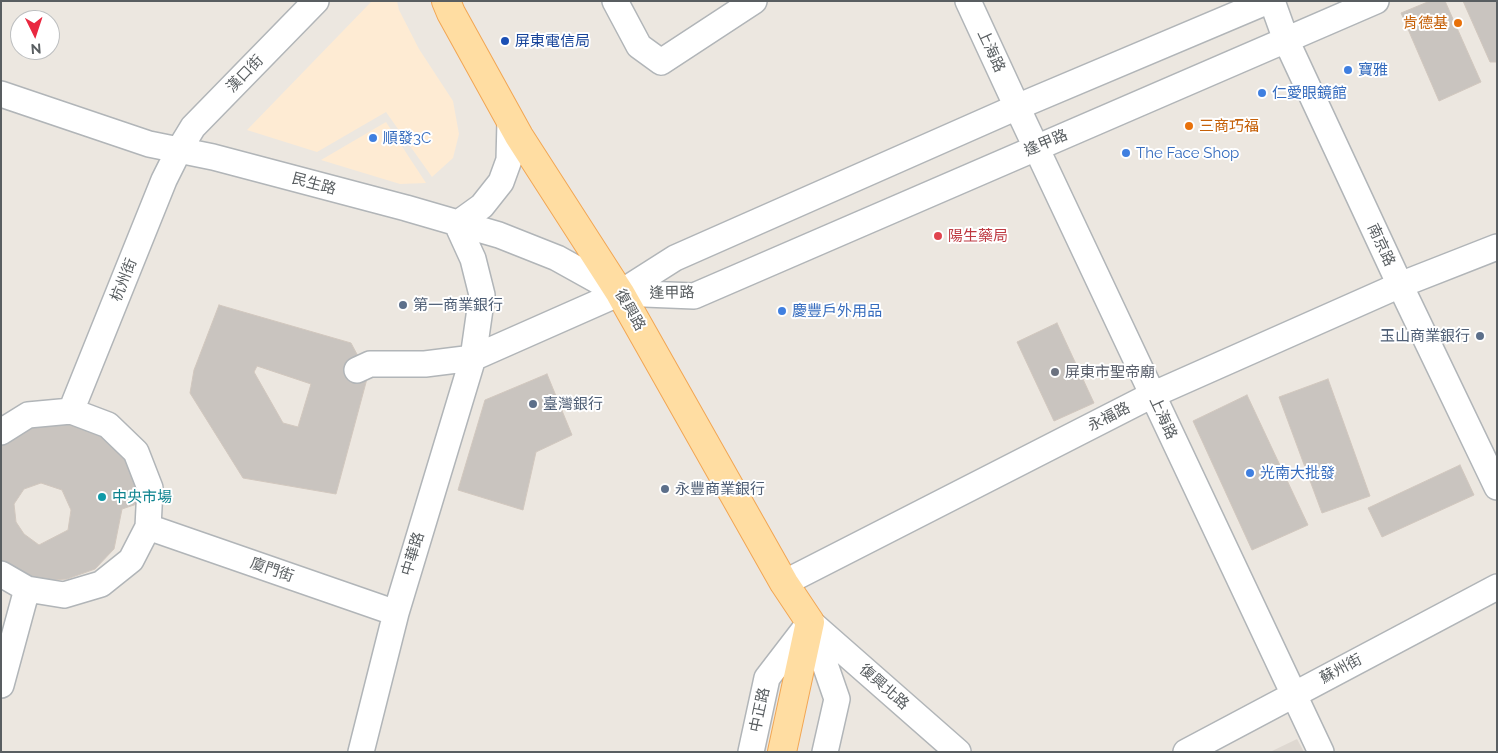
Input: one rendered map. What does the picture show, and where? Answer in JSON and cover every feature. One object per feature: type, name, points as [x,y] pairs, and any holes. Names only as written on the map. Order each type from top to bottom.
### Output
[{"type":"main road","name":"復興路","points":[[446,1],[510,121],[620,293],[784,583],[810,622]]},
{"type":"main road","name":"中正路","points":[[782,752],[810,622]]},
{"type":"street","name":"漢口街","points":[[179,150],[193,127],[316,1]]},
{"type":"street","points":[[615,1],[639,46],[661,62],[754,1]]},
{"type":"street","name":"上海路","points":[[968,1],[1321,752]]},
{"type":"street","name":"逢甲路","points":[[620,293],[674,258],[1017,107],[1270,1]]},
{"type":"street","name":"南京路","points":[[1270,1],[1286,40],[1400,285],[1497,486]]},
{"type":"street","name":"逢甲路","points":[[620,293],[694,296],[1376,1]]},
{"type":"street","name":"民生路","points":[[1,94],[149,144],[213,157],[377,200],[499,235],[557,258],[620,293]]},
{"type":"street","points":[[457,224],[482,206],[501,182],[509,160],[510,121]]},
{"type":"street","name":"杭州街","points":[[72,411],[164,180],[179,150]]},
{"type":"street","name":"中華路","points":[[361,752],[396,613],[473,358],[482,295],[473,260],[457,224]]},
{"type":"street","name":"永福路","points":[[784,583],[1152,395],[1400,285],[1497,247]]},
{"type":"street","points":[[357,370],[370,364],[425,364],[473,358],[620,293]]},
{"type":"street","points":[[1,432],[28,415],[72,411],[108,424],[136,452],[150,488],[148,527],[131,560],[101,584],[64,595],[26,589],[1,574]]},
{"type":"street","name":"廈門街","points":[[148,527],[396,613]]},
{"type":"street","name":"蘇州街","points":[[1186,752],[1497,587]]},
{"type":"street","points":[[1,685],[26,589]]},
{"type":"street","points":[[810,622],[837,699],[826,752]]},
{"type":"street","name":"中正路","points":[[751,752],[767,678],[810,622]]},
{"type":"street","name":"復興北路","points":[[810,622],[958,752]]},
{"type":"shaded area","points":[[372,1],[397,1],[399,10],[419,49],[453,101],[459,134],[453,158],[432,177],[386,112],[317,152],[247,130]]},
{"type":"shaded area","points":[[386,122],[426,183],[400,184],[321,160]]},
{"type":"shaded area","points":[[1297,739],[1304,752],[1270,752]]},
{"type":"building","points":[[1430,1],[1445,1],[1481,82],[1439,101],[1401,13]]},
{"type":"building","points":[[1463,1],[1497,1],[1497,62],[1490,62]]},
{"type":"building","points":[[219,305],[351,343],[368,375],[336,494],[243,478],[190,393],[194,370]],"holes":[[[257,366],[311,384],[298,427],[283,423],[254,372]]]},
{"type":"building","name":"屏東市聖帝廟","points":[[1057,323],[1094,403],[1054,421],[1017,342]]},
{"type":"building","points":[[547,374],[572,435],[536,452],[523,510],[458,490],[485,400]]},
{"type":"building","points":[[1328,379],[1370,496],[1322,513],[1279,397]]},
{"type":"building","name":"光南大批發","points":[[1247,395],[1308,525],[1252,550],[1193,421]]},
{"type":"building","name":"中央市場","points":[[25,423],[95,423],[122,451],[137,477],[140,503],[122,509],[114,549],[95,569],[67,579],[36,581],[1,565],[1,436]],"holes":[[[41,483],[62,490],[71,510],[68,530],[39,545],[24,534],[16,522],[14,504],[24,489]]]},
{"type":"building","points":[[1460,465],[1474,495],[1382,537],[1368,508]]},
{"type":"place","name":"肯德基","points":[[1458,23]]},
{"type":"place","name":"屏東電信局","points":[[505,41]]},
{"type":"place","name":"寶雅","points":[[1348,70]]},
{"type":"place","name":"仁愛眼鏡館","points":[[1262,93]]},
{"type":"place","name":"三商巧福","points":[[1189,126]]},
{"type":"place","name":"順發3C","points":[[373,138]]},
{"type":"place","name":"The Face Shop","points":[[1126,153]]},
{"type":"place","name":"陽生藥局","points":[[938,236]]},
{"type":"place","name":"第一商業銀行","points":[[403,305]]},
{"type":"place","name":"慶豐戶外用品","points":[[782,311]]},
{"type":"place","name":"玉山商業銀行","points":[[1480,336]]},
{"type":"place","name":"屏東市聖帝廟","points":[[1055,372]]},
{"type":"place","name":"臺灣銀行","points":[[533,404]]},
{"type":"place","name":"光南大批發","points":[[1250,473]]},
{"type":"place","name":"永豐商業銀行","points":[[665,489]]},
{"type":"place","name":"中央市場","points":[[102,497]]}]
